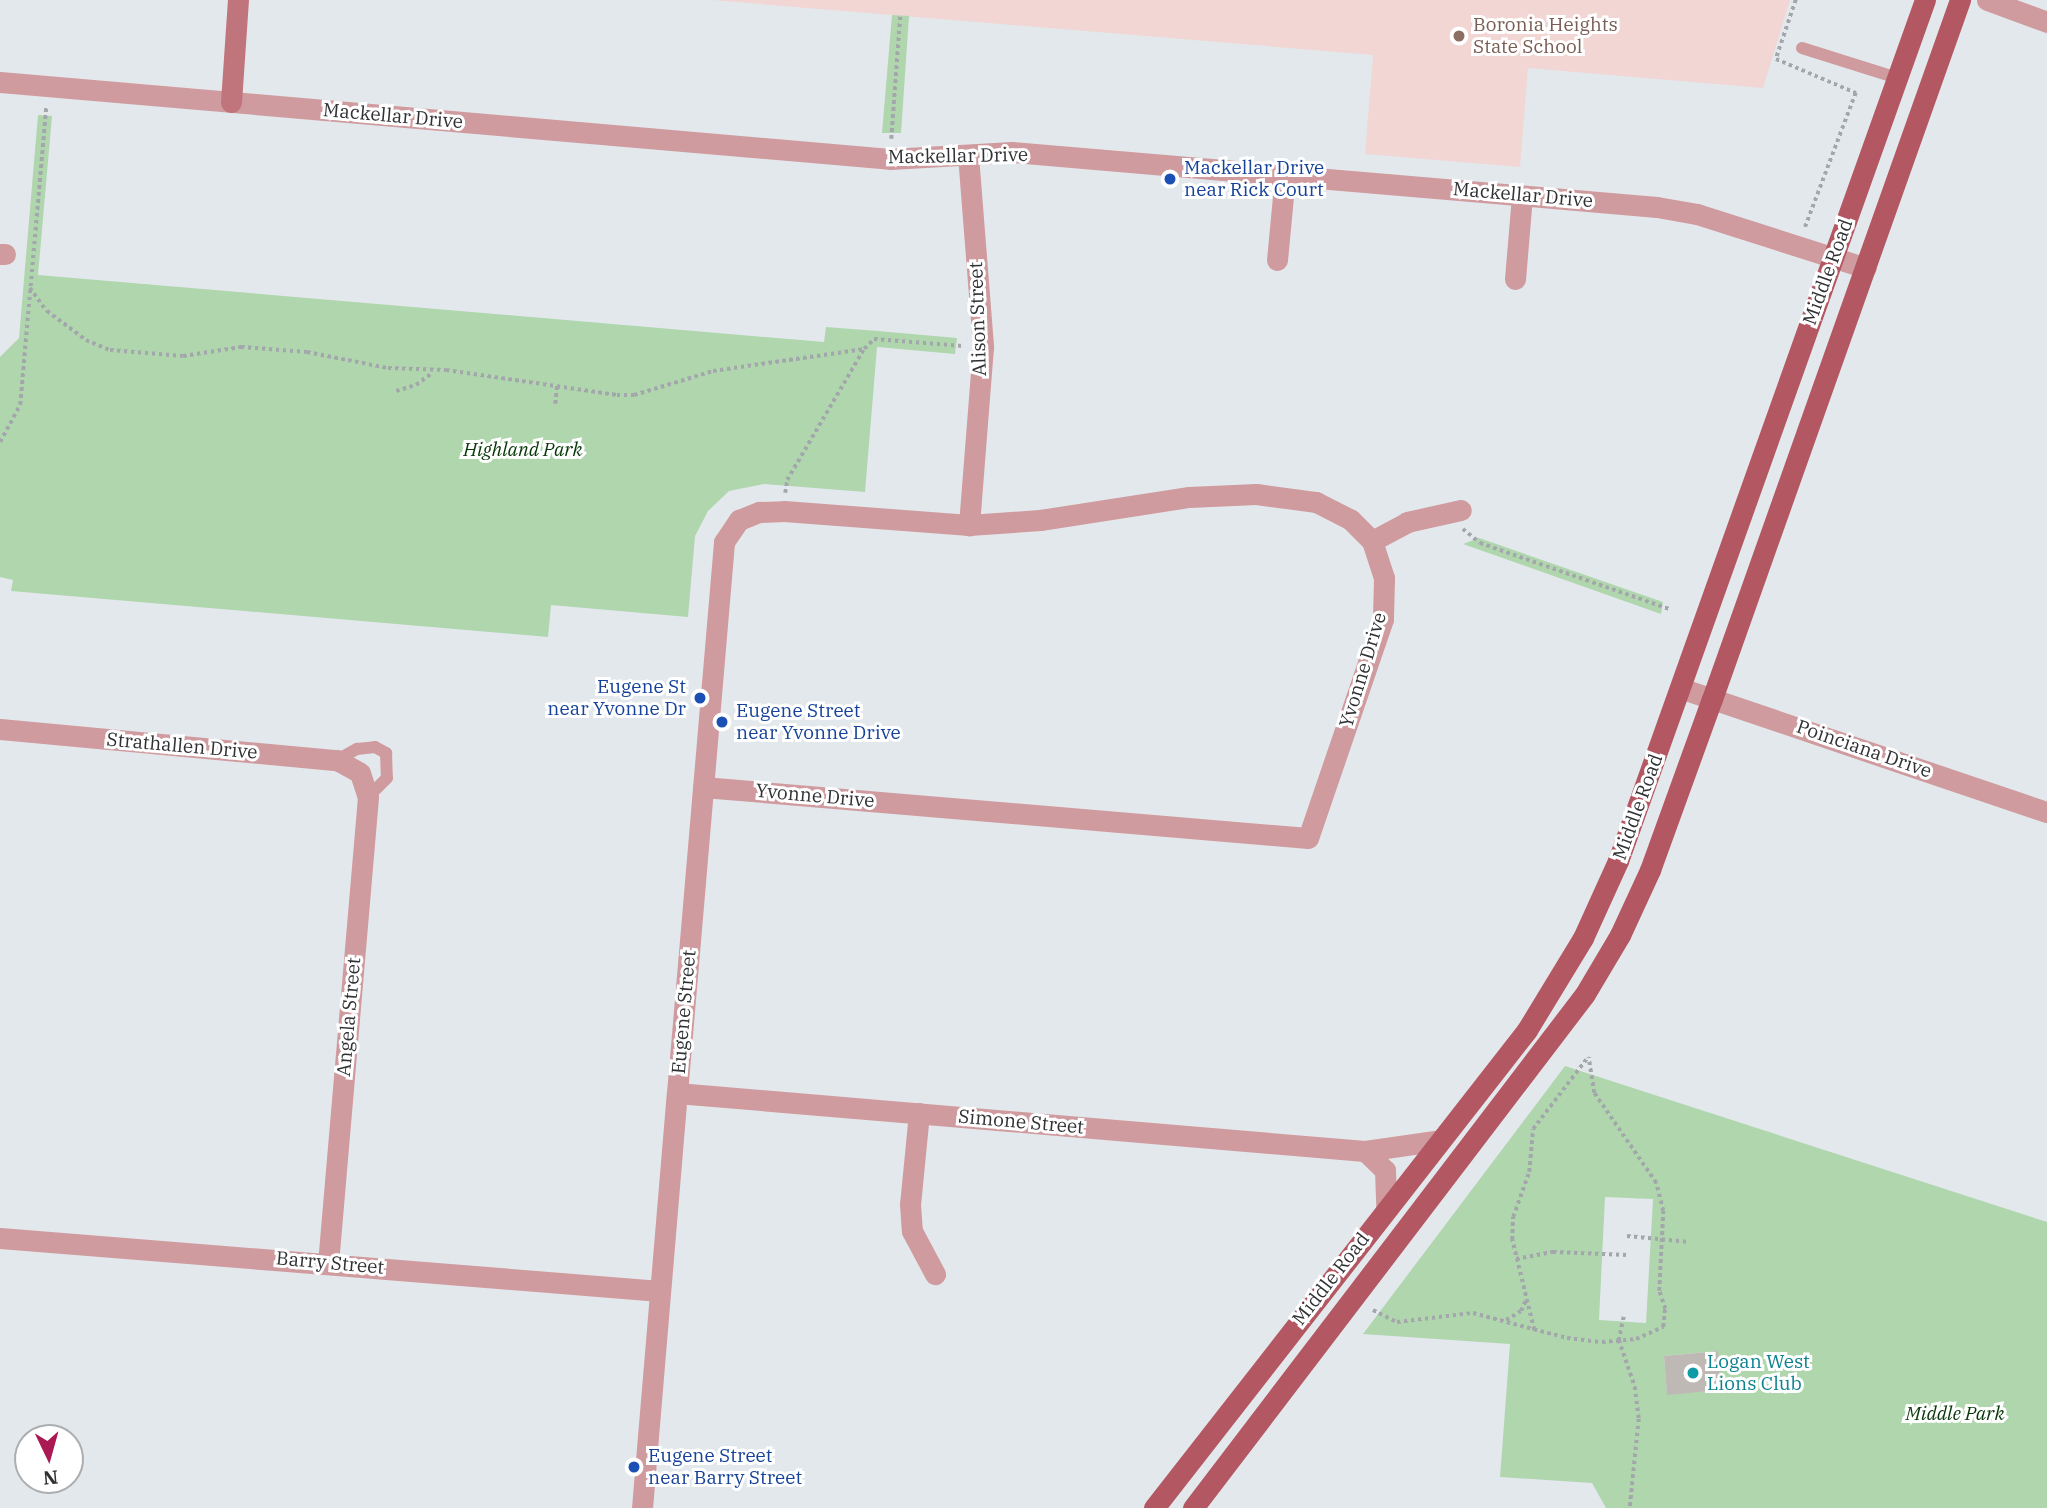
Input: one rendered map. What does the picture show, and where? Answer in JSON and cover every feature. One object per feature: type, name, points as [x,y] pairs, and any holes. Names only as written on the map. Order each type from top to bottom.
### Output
[{"type":"main road","name":"Middle Road","points":[[1154,1508],[1527,1030],[1583,937],[1618,861],[1925,0]]},
{"type":"main road","name":"Middle Road","points":[[1193,1508],[1585,994],[1620,935],[1650,870],[1961,0]]},
{"type":"street","points":[[230,102],[238,0]]},
{"type":"street","points":[[1987,0],[2047,22]]},
{"type":"street","name":"Mackellar Drive","points":[[0,82],[890,159],[1012,152],[1522,195],[1698,214],[1866,268]]},
{"type":"street","name":"Alison Street","points":[[968,155],[983,348],[969,524]]},
{"type":"street","points":[[1278,260],[1284,175]]},
{"type":"street","points":[[1515,279],[1522,195]]},
{"type":"street","name":"Yvonne Drive","points":[[703,787],[1308,838],[1383,619],[1384,578],[1372,541],[1351,520],[1316,502],[1256,494],[1189,497],[1040,520],[969,524],[784,511],[759,512],[739,520]]},
{"type":"street","points":[[1372,541],[1407,522],[1461,510]]},
{"type":"street","name":"Eugene Street","points":[[642,1508],[724,542],[739,520]]},
{"type":"street","name":"Poinciana Drive","points":[[1681,688],[2047,812]]},
{"type":"street","name":"Strathallen Drive","points":[[0,729],[337,760],[360,773]]},
{"type":"street","name":"Angela Street","points":[[328,1263],[368,797],[360,773]]},
{"type":"street","name":"Simone Street","points":[[677,1093],[1365,1151],[1440,1140]]},
{"type":"street","points":[[919,1114],[912,1231],[935,1273]]},
{"type":"street","points":[[1365,1151],[1385,1170],[1386,1208]]},
{"type":"street","name":"Barry Street","points":[[0,1238],[660,1290]]},
{"type":"lane","points":[[1802,48],[1897,78]]},
{"type":"lane","points":[[337,760],[357,749],[375,747],[386,753],[387,778],[368,797]]},
{"type":"path","points":[[1796,0],[1776,59],[1856,93],[1805,228]]},
{"type":"path","points":[[890,159],[901,16]]},
{"type":"path","points":[[0,442],[20,405],[48,86]]},
{"type":"path","points":[[30,288],[47,311],[86,340],[110,349],[199,356],[241,347],[634,395],[713,371],[864,349]]},
{"type":"path","points":[[784,511],[787,480],[864,349],[874,339],[983,348]]},
{"type":"path","points":[[396,391],[416,385],[434,370]]},
{"type":"path","points":[[555,404],[557,386]]},
{"type":"path","points":[[1461,510],[1464,534],[1479,543],[1670,609]]},
{"type":"path","points":[[1373,1310],[1397,1322],[1446,1313],[1506,1320],[1534,1330],[1567,1338],[1619,1340],[1654,1334],[1663,1327],[1663,1212],[1656,1182],[1594,1093],[1588,1057],[1533,1129],[1530,1171],[1513,1217],[1516,1259],[1534,1330]]},
{"type":"path","points":[[1627,1236],[1690,1242]]},
{"type":"path","points":[[1516,1259],[1553,1252],[1626,1255]]},
{"type":"path","points":[[1506,1320],[1521,1311],[1527,1298]]},
{"type":"path","points":[[1624,1317],[1619,1340],[1635,1387],[1639,1419],[1630,1508]]},
{"type":"shaded area","name":"Boronia Heights State School","points":[[712,0],[1790,0],[1763,88],[1528,68],[1520,167],[1365,154],[1373,55]]},
{"type":"green space","points":[[892,15],[909,16],[901,133],[882,133]]},
{"type":"green space","name":"Highland Park","points":[[38,115],[52,116],[38,275],[824,342],[826,327],[878,331],[957,338],[955,354],[877,347],[865,492],[764,484],[729,491],[708,511],[695,536],[688,617],[551,605],[548,637],[11,591],[13,580],[0,577],[0,357],[19,338]]},
{"type":"green space","points":[[1479,538],[1663,602],[1661,614],[1463,544]]},
{"type":"green space","name":"Middle Park","points":[[1565,1066],[2047,1222],[2047,1508],[1606,1508],[1592,1483],[1500,1477],[1510,1344],[1363,1334]],"holes":[[[1605,1197],[1653,1199],[1646,1323],[1599,1320]],[[1717,1351],[1721,1390],[1667,1394],[1664,1356]]]},
{"type":"building","name":"Logan West Lions Club","points":[[1718,1351],[1721,1390],[1667,1395],[1664,1356]]},
{"type":"place","name":"Boronia Heights State School","points":[[1459,36]]},
{"type":"place","name":"Mackellar Drive near Rick Court","points":[[1170,179]]},
{"type":"place","name":"Eugene St near Yvonne Dr","points":[[700,698]]},
{"type":"place","name":"Eugene Street near Yvonne Drive","points":[[722,722]]},
{"type":"place","name":"Logan West Lions Club","points":[[1693,1373]]},
{"type":"place","name":"Eugene Street near Barry Street","points":[[634,1467]]}]
